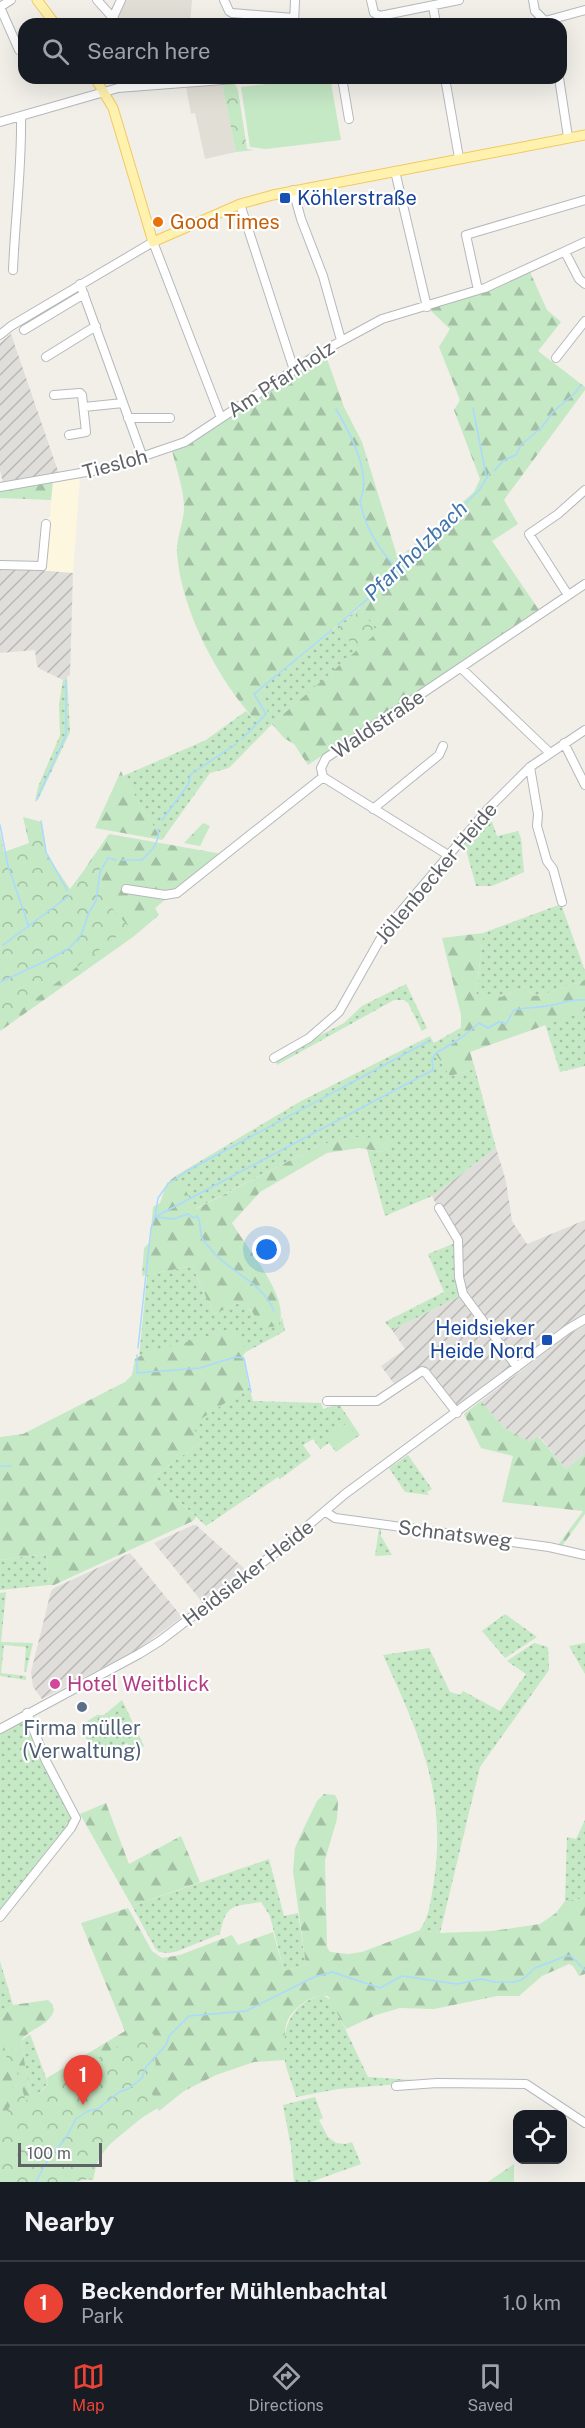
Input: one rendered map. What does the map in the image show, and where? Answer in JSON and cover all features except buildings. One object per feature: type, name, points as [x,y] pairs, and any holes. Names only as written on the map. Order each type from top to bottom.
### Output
[{"type":"main road","points":[[37,0],[50,18]]},
{"type":"main road","points":[[100,84],[113,108],[153,242],[240,204],[293,190],[585,135]]},
{"type":"street","points":[[11,0],[0,7],[18,48]]},
{"type":"street","points":[[97,0],[110,18]]},
{"type":"street","points":[[113,18],[121,0]]},
{"type":"street","points":[[224,0],[228,11],[232,13],[271,18]]},
{"type":"street","points":[[294,18],[295,0]]},
{"type":"street","points":[[371,0],[374,14],[380,16],[459,0]]},
{"type":"street","points":[[532,0],[535,11],[542,18]]},
{"type":"street","points":[[433,6],[435,18]]},
{"type":"street","points":[[559,18],[585,10]]},
{"type":"street","points":[[0,122],[117,88],[169,84]]},
{"type":"street","points":[[343,84],[349,119]]},
{"type":"street","points":[[446,84],[459,158]]},
{"type":"street","points":[[560,84],[568,137]]},
{"type":"street","points":[[13,270],[22,143],[21,116]]},
{"type":"street","points":[[394,171],[427,307]]},
{"type":"street","name":"Am Pfarrholz","points":[[293,190],[301,219],[323,276],[341,340]]},
{"type":"street","points":[[478,290],[466,235],[585,200]]},
{"type":"street","points":[[240,204],[294,370]]},
{"type":"street","points":[[0,335],[80,284],[153,242],[221,418]]},
{"type":"street","name":"Am Pfarrholz","points":[[221,418],[341,340],[382,319],[478,290],[585,242]]},
{"type":"street","points":[[566,252],[579,279],[585,284]]},
{"type":"street","points":[[80,284],[143,458]]},
{"type":"street","points":[[24,330],[84,294]]},
{"type":"street","points":[[556,358],[585,321]]},
{"type":"street","points":[[46,357],[96,326]]},
{"type":"street","points":[[54,396],[80,393],[82,395],[86,432],[69,435]]},
{"type":"street","points":[[84,407],[123,403]]},
{"type":"street","points":[[128,418],[170,418]]},
{"type":"street","name":"Tiesloh","points":[[0,487],[101,470],[143,458],[185,442],[221,418]]},
{"type":"street","points":[[568,595],[529,534],[558,514],[585,490]]},
{"type":"street","points":[[0,565],[42,566],[46,524]]},
{"type":"street","name":"Waldstraße","points":[[126,889],[165,895],[177,893],[323,777],[321,768],[326,758],[585,584]]},
{"type":"street","points":[[461,668],[549,752]]},
{"type":"street","name":"Jöllenbecker Heide","points":[[274,1058],[309,1038],[339,1012],[386,929],[488,809],[530,767],[549,752],[585,730]]},
{"type":"street","points":[[564,743],[585,785]]},
{"type":"street","points":[[374,809],[439,755],[443,746]]},
{"type":"street","points":[[530,767],[538,814],[537,826],[562,902]]},
{"type":"street","points":[[323,777],[448,855]]},
{"type":"street","points":[[439,1208],[457,1235],[459,1277],[463,1294],[517,1367]]},
{"type":"street","name":"Heidsieker Heide","points":[[0,1729],[150,1647],[326,1512],[342,1497],[585,1319]]},
{"type":"street","points":[[327,1401],[378,1401],[422,1371],[457,1413]]},
{"type":"street","name":"Schnatsweg","points":[[326,1512],[335,1518],[549,1546],[585,1556]]},
{"type":"street","points":[[0,1917],[76,1818],[46,1761],[27,1713]]},
{"type":"street","points":[[396,2086],[437,2083],[526,2084],[585,2123]]},
{"type":"shaded area","points":[[125,0],[192,0],[190,18],[118,18]]},
{"type":"shaded area","points":[[222,84],[236,152],[205,159],[195,113],[191,114],[186,87]]},
{"type":"shaded area","points":[[11,334],[59,474],[3,483],[0,470],[0,343]]},
{"type":"shaded area","points":[[80,476],[73,573],[40,571],[42,521],[50,517],[53,480]]},
{"type":"shaded area","points":[[0,567],[73,573],[70,675],[63,680],[37,666],[35,650],[0,653]]},
{"type":"shaded area","points":[[496,1148],[506,1181],[512,1221],[527,1244],[585,1220],[585,1315],[558,1330],[456,1409],[426,1369],[418,1369],[395,1385],[381,1366],[405,1349],[392,1330],[460,1296],[456,1284],[455,1243],[432,1196]]},
{"type":"shaded area","points":[[585,1325],[585,1454],[566,1469],[539,1436],[530,1442],[503,1427],[481,1401],[569,1334]]},
{"type":"shaded area","points":[[196,1525],[246,1570],[203,1603],[154,1543]]},
{"type":"shaded area","points":[[130,1553],[182,1617],[137,1650],[42,1699],[33,1687],[31,1672],[51,1591]]},
{"type":"green space","points":[[222,84],[235,84],[238,90],[247,149],[254,150],[236,152]]},
{"type":"green space","points":[[265,84],[331,84],[341,140],[266,149],[250,147],[241,87]]},
{"type":"green space","points":[[530,272],[547,310],[561,322],[538,351],[585,387],[504,500],[518,524],[492,541],[539,610],[308,765],[294,744],[284,738],[272,724],[379,631],[360,607],[267,684],[262,692],[268,721],[263,725],[256,721],[215,665],[186,598],[177,553],[184,501],[172,450],[325,353],[344,407],[362,442],[398,559],[474,492],[480,479],[454,410],[460,400],[439,347],[450,329],[428,308],[484,292]]},
{"type":"green space","points":[[53,480],[51,500],[0,498],[0,490]]},
{"type":"green space","points":[[361,607],[380,631],[272,724],[229,768],[210,773],[162,840],[123,776],[206,740],[246,711],[256,721],[264,702],[262,692],[267,684]]},
{"type":"green space","points":[[361,610],[377,631],[355,648],[339,628]]},
{"type":"green space","points":[[67,677],[70,732],[35,802],[38,787],[60,735],[59,704],[63,680]]},
{"type":"green space","points":[[121,771],[123,776],[162,840],[95,828]]},
{"type":"green space","points":[[489,813],[497,836],[518,831],[521,838],[524,872],[492,886],[476,886],[464,843]]},
{"type":"green space","points":[[23,817],[42,822],[47,855],[70,889],[97,853],[105,900],[129,927],[0,1026],[0,832],[4,852],[29,843]]},
{"type":"green space","points":[[203,823],[210,826],[200,846],[184,843]]},
{"type":"green space","points":[[109,834],[222,854],[155,908],[159,915],[133,937],[0,1031],[0,976],[31,965],[90,861]]},
{"type":"green space","points":[[561,904],[585,971],[585,980],[542,995],[533,996],[526,986],[501,997],[476,997],[483,933]]},
{"type":"green space","points":[[483,933],[476,997],[501,997],[526,986],[533,996],[542,995],[585,980],[585,1011],[470,1052],[475,1069],[450,1076],[436,1054],[461,1039],[461,1015],[442,938]]},
{"type":"green space","points":[[406,984],[427,1028],[422,1031],[408,1003],[404,1000],[394,1000],[277,1065],[275,1059],[344,1023],[362,1006]]},
{"type":"green space","points":[[585,1011],[585,1066],[560,1072],[545,1024]]},
{"type":"green space","points":[[462,1027],[461,1039],[436,1054],[450,1076],[475,1069],[496,1148],[432,1196],[385,1216],[367,1150],[383,1152],[380,1142],[322,1144],[195,1209],[177,1175],[301,1101],[430,1036],[434,1043]]},
{"type":"green space","points":[[356,1137],[375,1138],[380,1142],[390,1137],[395,1146],[383,1152],[359,1148],[327,1153],[260,1192],[232,1223],[273,1288],[281,1315],[278,1326],[263,1328],[251,1310],[239,1303],[214,1314],[192,1266],[142,1276],[144,1248],[150,1242],[153,1207],[160,1203],[167,1183],[177,1175],[196,1209],[322,1144]]},
{"type":"green space","points":[[455,1243],[456,1284],[460,1296],[392,1330],[385,1322],[444,1292],[428,1254]]},
{"type":"green space","points":[[192,1266],[214,1314],[239,1303],[256,1316],[280,1322],[282,1317],[285,1331],[246,1352],[238,1336],[139,1358],[147,1275]]},
{"type":"green space","points":[[227,1331],[237,1335],[245,1348],[246,1352],[243,1355],[249,1387],[192,1425],[201,1442],[153,1477],[196,1517],[193,1521],[54,1585],[49,1585],[46,1554],[0,1560],[0,1437],[23,1434],[125,1382],[132,1375],[135,1359],[146,1353]]},
{"type":"green space","points":[[249,1387],[253,1401],[321,1403],[323,1409],[339,1404],[360,1435],[336,1452],[329,1443],[320,1449],[313,1439],[303,1445],[311,1456],[280,1479],[278,1477],[206,1526],[153,1477],[201,1442],[191,1425]]},
{"type":"green space","points":[[481,1401],[503,1427],[530,1442],[538,1436],[566,1469],[585,1454],[585,1514],[562,1546],[558,1545],[583,1511],[502,1502],[513,1456],[481,1448],[464,1414]]},
{"type":"green space","points":[[347,1423],[356,1436],[336,1450],[327,1437]]},
{"type":"green space","points":[[408,1455],[432,1489],[427,1492],[429,1495],[405,1492],[389,1468]]},
{"type":"green space","points":[[379,1528],[381,1528],[381,1536],[392,1555],[375,1556]]},
{"type":"green space","points":[[46,1554],[49,1585],[0,1590],[0,1560]]},
{"type":"green space","points":[[6,1592],[1,1642],[33,1643],[26,1672],[24,1672],[26,1647],[4,1645],[1,1673],[26,1676],[26,1680],[0,1676],[0,1593]]},
{"type":"green space","points":[[505,1614],[537,1637],[505,1658],[482,1631]]},
{"type":"green space","points":[[534,1643],[548,1647],[549,1670],[480,1767],[440,1933],[420,1930],[430,1906],[434,1881],[437,1819],[427,1764],[408,1711],[383,1655],[429,1648],[450,1692],[460,1695],[463,1691],[500,1711],[526,1674],[507,1661]]},
{"type":"green space","points":[[585,1643],[585,1674],[569,1646]]},
{"type":"green space","points":[[122,1700],[144,1746],[132,1752],[127,1743],[99,1759],[83,1733],[83,1724],[97,1715],[104,1715]]},
{"type":"green space","points":[[25,1719],[45,1766],[72,1813],[71,1821],[0,1910],[0,1732]]},
{"type":"green space","points":[[324,1794],[335,1795],[338,1801],[337,1819],[325,1860],[327,1947],[330,1952],[348,1954],[362,1952],[420,1930],[440,1933],[492,1931],[540,1924],[556,1913],[565,1901],[585,1898],[585,1974],[579,1976],[569,1964],[542,1976],[519,1996],[497,1996],[434,2009],[400,2008],[376,2015],[346,2029],[328,1996],[316,1996],[298,2007],[287,2022],[285,2060],[254,2062],[216,2075],[184,2091],[159,2111],[156,2106],[99,2153],[93,2180],[30,2181],[18,2173],[0,2157],[0,2019],[13,2005],[48,2000],[52,2004],[54,2010],[48,2020],[21,2041],[30,2094],[38,2094],[48,2084],[47,2078],[125,2031],[81,1923],[128,1908],[152,1951],[162,1958],[180,1955],[232,1935],[238,1945],[273,1932],[284,1971],[306,1965],[293,1871],[295,1848],[317,1801]]},
{"type":"green space","points":[[106,1803],[129,1864],[181,1836],[200,1882],[132,1906],[80,1814]]},
{"type":"green space","points":[[585,1820],[585,1898],[565,1901],[567,1837],[576,1839]]},
{"type":"green space","points":[[269,1859],[284,1916],[298,1913],[306,1965],[284,1971],[270,1916],[261,1902],[232,1908],[225,1917],[220,1934],[169,1953],[159,1952],[155,1948],[132,1906]]},
{"type":"green space","points":[[0,1961],[13,2005],[0,2019]]},
{"type":"green space","points":[[323,1995],[332,2001],[368,2077],[413,2080],[413,2083],[338,2089],[296,2097],[285,2061],[286,2028],[290,2019],[303,2004]]},
{"type":"green space","points":[[153,2027],[156,2068],[145,2077],[158,2108],[127,2128],[108,2146],[101,2156],[93,2178],[74,2182],[0,2182],[0,2129],[11,2103],[13,2084],[2,2038],[10,2041],[25,2099],[32,2103],[91,2062]]},
{"type":"green space","points":[[30,2034],[48,2083],[38,2094],[30,2094],[21,2041]]},
{"type":"green space","points":[[315,2097],[323,2118],[319,2120],[328,2137],[336,2143],[352,2142],[361,2164],[311,2182],[294,2182],[291,2147],[283,2105]]},
{"type":"green space","points":[[514,2164],[514,2182],[488,2182]]},
{"type":"waterway","name":"Pfarrholzbach","points":[[494,471],[504,460],[516,455],[521,445],[542,427],[553,412],[581,385]]},
{"type":"waterway","points":[[473,408],[486,475]]},
{"type":"waterway","points":[[336,409],[353,441],[362,466],[364,478],[360,500],[365,520],[379,547],[399,571]]},
{"type":"waterway","name":"Pfarrholzbach","points":[[338,625],[399,571],[480,489],[489,474]]},
{"type":"waterway","name":"Pfarrholzbach","points":[[242,739],[266,714],[254,694],[332,630]]},
{"type":"waterway","points":[[37,799],[66,735],[66,681]]},
{"type":"waterway","name":"Pfarrholzbach","points":[[162,820],[188,785],[191,774],[236,744]]},
{"type":"waterway","points":[[41,821],[46,852],[67,890]]},
{"type":"waterway","points":[[0,825],[8,866],[29,927]]},
{"type":"waterway","name":"Pfarrholzbach","points":[[122,860],[142,860],[156,843],[158,829]]},
{"type":"waterway","name":"Pfarrholzbach","points":[[0,982],[50,959],[68,949],[77,940],[96,901],[100,872],[108,858],[116,860]]},
{"type":"waterway","points":[[3,945],[70,895]]},
{"type":"waterway","points":[[155,1217],[433,1070],[432,1059],[436,1053],[461,1038],[479,1023],[488,1028],[499,1022],[506,1024],[514,1010],[572,1000],[585,1000]]},
{"type":"waterway","points":[[138,1348],[151,1228],[158,1198],[168,1184],[187,1171],[429,1041]]},
{"type":"waterway","points":[[156,1217],[173,1219],[188,1214],[194,1218],[197,1216],[202,1238],[206,1244],[263,1293],[274,1311]]},
{"type":"waterway","points":[[137,1355],[137,1373],[200,1368],[235,1357],[244,1358],[251,1392]]},
{"type":"waterway","points":[[0,1466],[11,1466]]},
{"type":"waterway","points":[[36,2182],[76,2119],[88,2111],[98,2109],[119,2092],[128,2089],[142,2078],[146,2067],[166,2045],[169,2036],[189,2016],[246,2011],[314,1977],[332,1972],[380,1988],[402,1976],[457,1984],[481,1979],[515,1982],[523,1979],[535,1968],[566,1956],[571,1956],[585,1970]]},
{"type":"place","name":"Köhlerstraße","points":[[285,198]]},
{"type":"place","name":"Good Times","points":[[158,222]]},
{"type":"place","name":"Heidsieker Heide Nord","points":[[547,1340]]},
{"type":"place","name":"Hotel Weitblick","points":[[55,1684]]},
{"type":"place","name":"Firma müller (Verwaltung)","points":[[82,1707]]},
{"type":"place","name":"Beckendorfer Mühlenbachtal","points":[[83,2105]]}]
